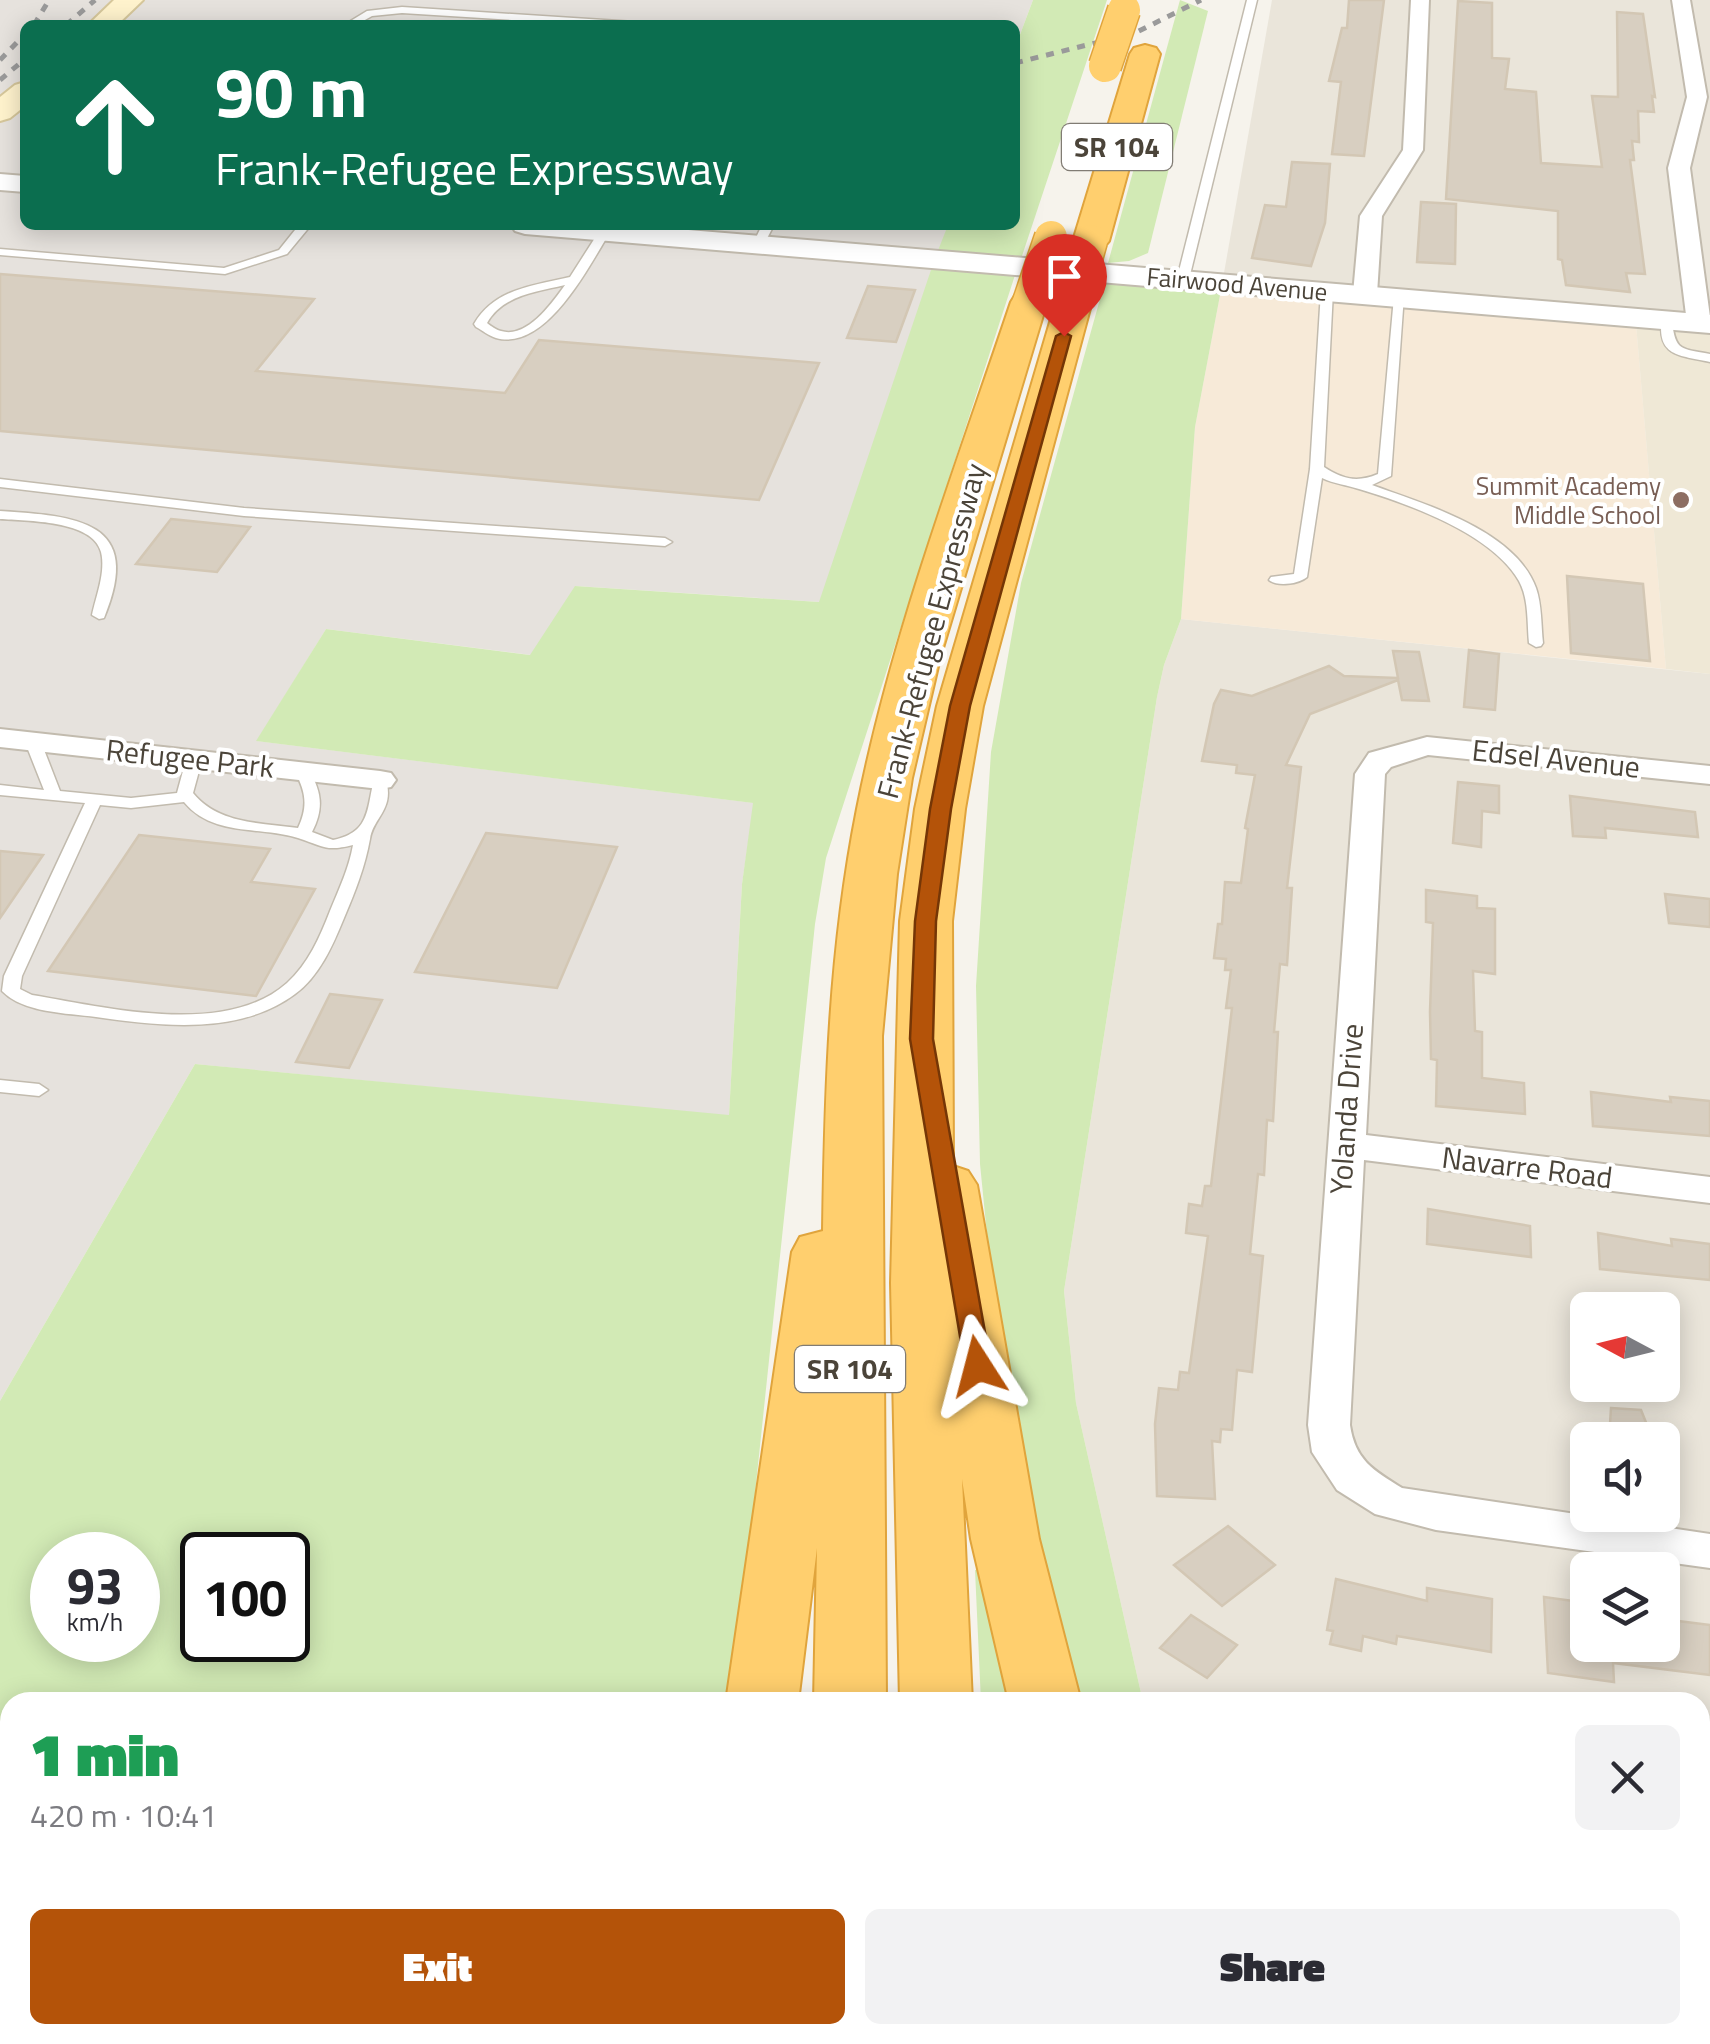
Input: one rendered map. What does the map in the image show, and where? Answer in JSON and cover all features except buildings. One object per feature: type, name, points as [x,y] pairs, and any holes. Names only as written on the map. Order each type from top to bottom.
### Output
[{"type":"highway","name":"SR 104","points":[[1093,104],[1125,5]]},
{"type":"highway","name":"Frank-Refugee Expressway","points":[[850,1692],[854,1036],[888,777],[933,605],[1051,304],[1090,241],[1155,18]]},
{"type":"highway","name":"Frank-Refugee Expressway","points":[[936,1692],[922,1283],[926,921],[940,809],[960,706],[1051,304],[1052,237],[1063,199]]},
{"type":"highway","points":[[763,1692],[854,1036]]},
{"type":"highway","points":[[922,1039],[1005,1539],[1043,1692]]},
{"type":"main road","points":[[107,20],[130,0]]},
{"type":"main road","points":[[0,112],[20,94]]},
{"type":"street","points":[[1365,294],[1371,216],[1413,150],[1420,0]]},
{"type":"street","points":[[1681,0],[1697,97],[1679,168],[1704,323]]},
{"type":"street","points":[[1681,188],[1710,190]]},
{"type":"street","name":"Fairwood Avenue","points":[[581,230],[763,235],[1183,279],[1704,323]]},
{"type":"street","name":"Refugee Park","points":[[0,738],[380,780]]},
{"type":"street","name":"Edsel Avenue","points":[[1402,752],[1427,746],[1455,748],[1710,775]]},
{"type":"street","name":"Yolanda Drive","points":[[1402,752],[1380,760],[1370,774],[1344,1145],[1329,1424],[1333,1452],[1352,1478],[1390,1502],[1710,1551]]},
{"type":"street","name":"Navarre Road","points":[[1344,1145],[1710,1190]]},
{"type":"lane","points":[[1183,279],[1252,0]]},
{"type":"lane","points":[[358,20],[370,13],[402,10],[557,20]]},
{"type":"lane","points":[[0,252],[225,271],[284,252],[301,230]]},
{"type":"lane","points":[[571,280],[499,300],[485,312],[480,324],[490,332],[505,335],[534,330],[571,280],[604,232]]},
{"type":"lane","points":[[1276,580],[1300,577],[1317,469],[1327,291]]},
{"type":"lane","points":[[1363,486],[1384,476],[1400,297]]},
{"type":"lane","points":[[1666,320],[1668,343],[1674,350],[1710,358]]},
{"type":"lane","points":[[1317,469],[1339,483],[1363,486],[1442,516],[1490,544],[1527,582],[1536,642]]},
{"type":"lane","points":[[0,483],[244,512],[664,542]]},
{"type":"lane","points":[[0,514],[64,522],[100,535],[108,547],[109,570],[99,615]]},
{"type":"lane","points":[[33,742],[54,796]]},
{"type":"lane","points":[[194,760],[186,778],[192,806],[215,818],[304,834],[326,844],[362,835],[372,826],[383,802],[380,780]]},
{"type":"lane","points":[[303,772],[315,793],[313,816],[304,834]]},
{"type":"lane","points":[[0,790],[155,804],[188,797]]},
{"type":"lane","points":[[94,801],[13,976],[10,991],[26,1000],[140,1016],[199,1018],[236,1014],[270,1002],[296,983],[327,941],[356,868],[362,835]]},
{"type":"lane","points":[[0,1086],[38,1090]]},
{"type":"shaded area","points":[[0,0],[1033,0],[1020,35],[1020,20],[20,20],[20,230],[946,230],[820,602],[576,586],[531,655],[326,629],[257,741],[754,803],[742,884],[729,1116],[195,1064],[0,1401]]},
{"type":"shaded area","points":[[1272,0],[1710,0],[1710,331],[1221,290]]},
{"type":"shaded area","points":[[1221,290],[1636,324],[1666,669],[1181,619],[1195,427]]},
{"type":"shaded area","name":"Summit Academy Middle School","points":[[1636,324],[1710,331],[1710,674],[1666,669]]},
{"type":"shaded area","points":[[1181,619],[1710,674],[1710,1692],[1141,1692],[1076,1403],[1064,1291],[1157,697]]},
{"type":"green space","points":[[1033,0],[1107,0],[1021,259],[937,253],[946,230],[1020,230],[1020,35]]},
{"type":"green space","points":[[1180,0],[1208,11],[1148,253],[1129,261],[1108,263]]},
{"type":"green space","points":[[933,264],[1016,272],[826,858],[815,924],[734,1692],[0,1692],[0,1401],[195,1064],[729,1115],[742,884],[753,803],[256,741],[326,629],[530,655],[575,586],[819,602]]},
{"type":"green space","points":[[1105,281],[1221,290],[1195,427],[1181,619],[1157,697],[1064,1291],[1076,1403],[1141,1692],[1074,1692],[1008,1445],[980,1164],[976,986],[991,752],[1021,583]]},
{"type":"green space","points":[[987,1569],[1017,1692],[981,1692],[975,1570]]},
{"type":"railway","points":[[37,20],[49,0]]},
{"type":"railway","points":[[72,20],[95,0]]},
{"type":"railway","points":[[1020,62],[1135,33],[1201,0]]},
{"type":"railway","points":[[0,60],[20,39]]},
{"type":"railway","points":[[0,80],[20,63]]},
{"type":"place","name":"Summit Academy Middle School","points":[[1681,500]]},
{"type":"route","points":[[978,1366],[922,1039],[926,921],[940,809],[960,706],[1064,336]]}]
